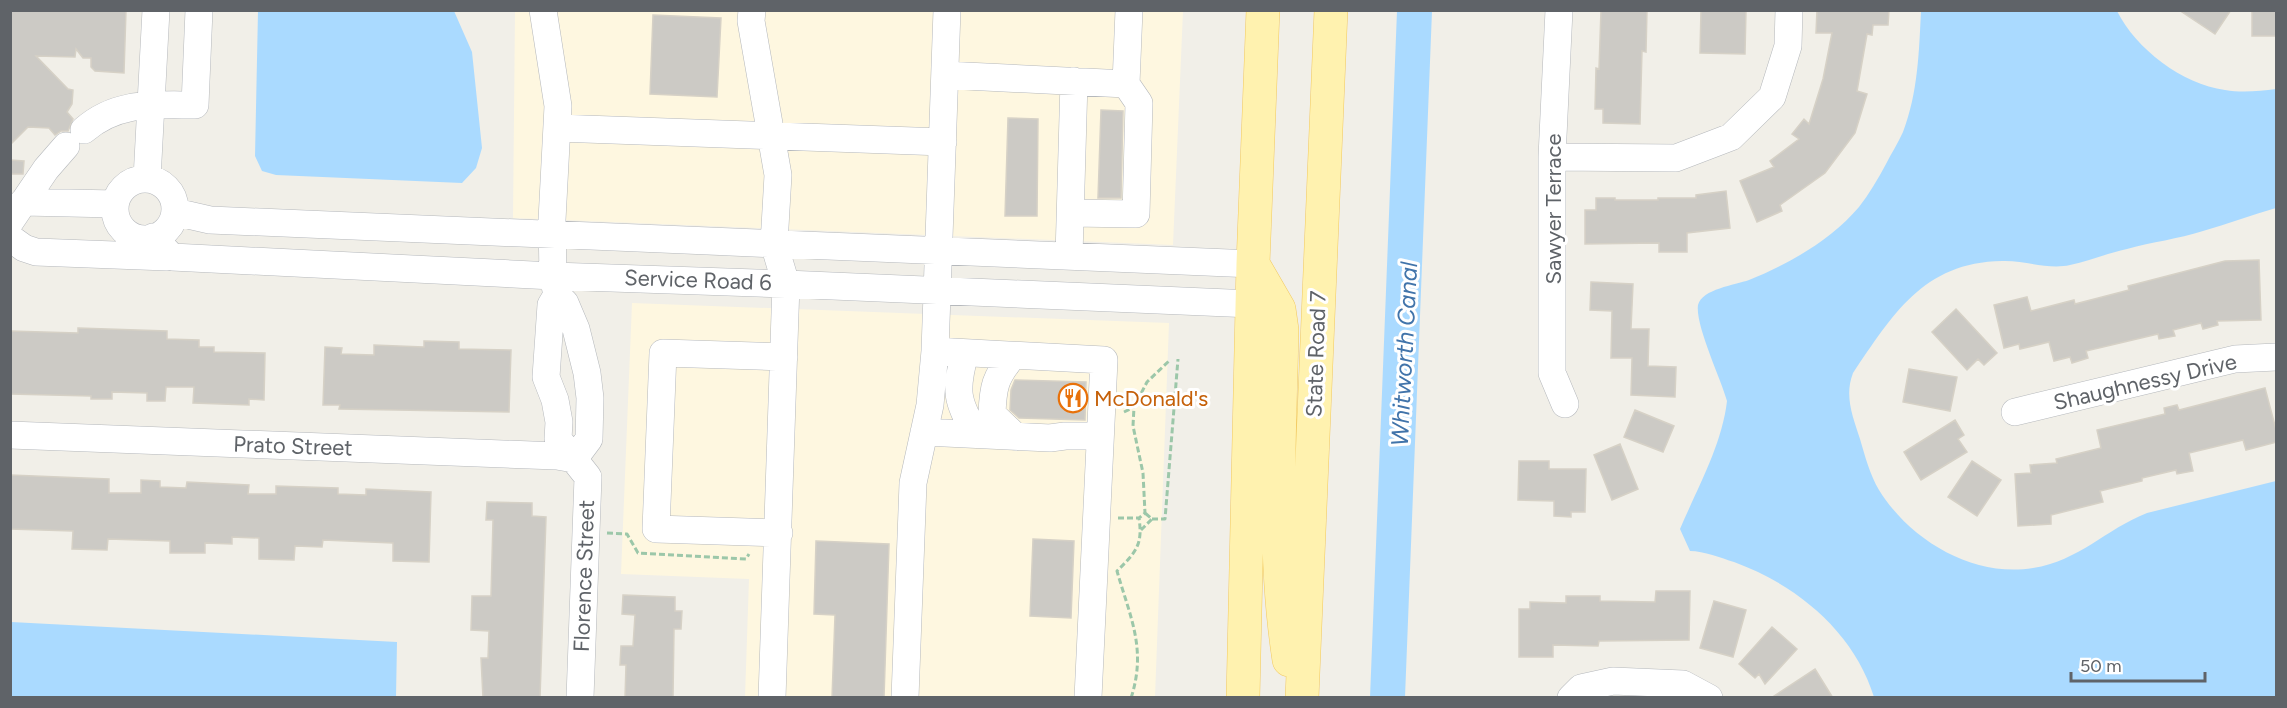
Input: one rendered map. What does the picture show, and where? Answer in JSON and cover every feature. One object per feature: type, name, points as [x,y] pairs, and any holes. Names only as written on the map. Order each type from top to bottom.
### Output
[{"type":"main road","points":[[1243,698],[1253,264],[1263,10]]},
{"type":"main road","name":"State Road 7","points":[[1302,698],[1331,10]]},
{"type":"main road","points":[[1253,264],[1279,309],[1282,330],[1278,560],[1282,618],[1294,698]]},
{"type":"street","points":[[147,179],[156,10]]},
{"type":"street","points":[[17,212],[46,170],[96,119],[119,109],[151,105],[195,105],[199,10]]},
{"type":"street","points":[[543,10],[558,106],[552,236],[555,285],[576,328],[587,373],[590,398],[589,439],[574,459]]},
{"type":"street","points":[[752,10],[751,21],[778,175],[774,244],[786,284],[772,698]]},
{"type":"street","points":[[905,698],[913,483],[930,405],[935,351],[947,10]]},
{"type":"street","points":[[1071,213],[1136,214],[1139,103],[1126,84],[1129,10]]},
{"type":"street","name":"Sawyer Terrace","points":[[1559,10],[1552,157],[1552,373],[1565,404]]},
{"type":"street","points":[[1552,157],[1677,159],[1731,137],[1772,98],[1788,46],[1789,10]]},
{"type":"street","points":[[945,75],[1126,84]]},
{"type":"street","points":[[1069,256],[1074,81]]},
{"type":"street","points":[[557,128],[943,142]]},
{"type":"street","points":[[147,179],[167,188],[173,198],[175,212],[171,224],[163,232],[153,237],[142,238],[132,236],[123,229],[116,219],[115,204],[119,194],[127,185],[136,180],[147,179]]},
{"type":"street","points":[[17,212],[115,204]]},
{"type":"street","name":"Service Road 6","points":[[175,212],[210,220],[1253,264]]},
{"type":"street","points":[[153,237],[172,257]]},
{"type":"street","name":"Service Road 6","points":[[10,238],[24,248],[36,252],[172,257],[555,285],[786,284],[1252,304]]},
{"type":"street","name":"Florence Street","points":[[555,285],[546,354],[546,377],[555,400],[559,422],[558,439],[588,477],[579,698]]},
{"type":"street","points":[[935,351],[1010,359],[1104,360],[1088,698]]},
{"type":"street","points":[[778,533],[656,529],[663,353],[784,357]]},
{"type":"street","points":[[965,353],[959,376],[958,396],[966,416],[1016,437],[1100,436]]},
{"type":"street","name":"Shaughnessy Drive","points":[[2015,412],[2235,359],[2277,357]]},
{"type":"street","points":[[984,424],[993,388],[1000,371],[1010,359]]},
{"type":"street","points":[[555,400],[590,398]]},
{"type":"street","points":[[924,432],[984,424]]},
{"type":"street","name":"Prato Street","points":[[10,435],[557,456],[574,459]]},
{"type":"street","points":[[1571,698],[1581,688],[1613,681],[1683,684],[1709,698]]},
{"type":"path","points":[[1170,360],[1147,382],[1134,407],[1133,426],[1143,473],[1145,513],[1152,519],[1166,519],[1178,359]]},
{"type":"path","points":[[1118,416],[1134,407]]},
{"type":"path","points":[[1110,518],[1139,518],[1145,513]]},
{"type":"path","points":[[1131,698],[1139,662],[1135,626],[1117,571],[1136,552],[1141,530],[1139,518]]},
{"type":"path","points":[[1141,530],[1152,519]]},
{"type":"shaded area","points":[[515,11],[1183,11],[1173,245],[513,218]]},
{"type":"shaded area","points":[[632,303],[1169,323],[1155,697],[745,697],[749,579],[621,574]]},
{"type":"water","points":[[258,11],[454,11],[472,52],[482,148],[476,168],[462,183],[276,175],[262,171],[255,156]]},
{"type":"water","name":"Whitworth Canal","points":[[1397,11],[1432,11],[1405,697],[1370,698]]},
{"type":"water","points":[[1921,11],[2117,11],[2125,25],[2148,51],[2177,72],[2193,80],[2231,91],[2276,89],[2276,208],[2194,234],[2070,265],[2053,266],[2002,261],[1975,264],[1951,271],[1930,282],[1896,313],[1853,373],[1849,398],[1870,472],[1892,508],[1908,525],[1945,552],[1988,567],[2010,570],[2049,564],[2078,552],[2118,527],[2147,513],[2276,481],[2276,697],[1874,697],[1865,673],[1853,652],[1838,632],[1801,598],[1780,584],[1734,562],[1690,551],[1680,529],[1720,434],[1727,401],[1700,325],[1698,305],[1712,291],[1749,280],[1794,259],[1836,230],[1859,207],[1883,170],[1908,117],[1917,72]]},
{"type":"water","points":[[11,622],[397,642],[396,697],[11,697]]},
{"type":"building","points":[[10,10],[126,10],[124,73],[95,71],[91,67],[91,58],[83,58],[76,49],[75,57],[36,56],[68,89],[73,90],[72,104],[67,112],[73,119],[68,131],[61,131],[55,135],[49,128],[28,127],[10,145]]},
{"type":"building","points":[[1601,10],[1647,10],[1646,52],[1642,51],[1640,124],[1603,123],[1603,109],[1595,109]]},
{"type":"building","points":[[1701,10],[1746,10],[1745,54],[1700,53]]},
{"type":"building","points":[[1817,10],[1889,10],[1888,25],[1873,25],[1872,35],[1867,34],[1857,91],[1867,94],[1855,133],[1825,173],[1780,205],[1782,211],[1757,222],[1740,181],[1774,167],[1770,161],[1799,139],[1792,134],[1804,119],[1809,124],[1823,79],[1832,33],[1816,33]]},
{"type":"building","points":[[2179,10],[2231,10],[2215,34]]},
{"type":"building","points":[[2252,10],[2277,10],[2277,36],[2252,36]]},
{"type":"building","points":[[653,15],[721,18],[717,97],[650,94]]},
{"type":"building","points":[[1101,110],[1123,111],[1121,198],[1098,198]]},
{"type":"building","points":[[1008,118],[1038,119],[1037,216],[1005,216]]},
{"type":"building","points":[[10,160],[24,161],[23,174],[10,174]]},
{"type":"building","points":[[1726,191],[1730,228],[1687,233],[1687,252],[1659,252],[1659,243],[1585,244],[1585,210],[1596,210],[1596,198],[1658,200],[1658,198],[1696,198],[1696,195]]},
{"type":"building","points":[[2259,260],[2261,320],[2217,321],[2218,325],[2203,329],[2201,323],[2173,330],[2175,336],[2159,339],[2158,334],[2086,351],[2088,358],[2072,363],[2070,357],[2054,361],[2049,342],[2020,349],[2019,344],[2004,348],[1994,305],[2027,297],[2031,311],[2074,300],[2075,304],[2129,290],[2128,286],[2225,261]]},
{"type":"building","points":[[1591,282],[1633,284],[1631,329],[1649,329],[1648,366],[1676,367],[1675,397],[1631,395],[1632,358],[1611,358],[1612,311],[1590,310]]},
{"type":"building","points":[[1956,309],[1997,353],[1984,365],[1978,359],[1967,370],[1932,332]]},
{"type":"building","points":[[78,328],[167,331],[167,339],[199,340],[199,347],[214,347],[214,352],[265,353],[264,400],[249,399],[249,405],[193,403],[194,387],[166,387],[165,401],[147,401],[147,393],[112,392],[112,399],[91,399],[91,396],[10,394],[10,331],[78,333]]},
{"type":"building","points":[[424,341],[459,342],[459,349],[511,350],[509,412],[339,409],[340,405],[323,405],[325,347],[342,348],[341,354],[374,355],[374,345],[424,347]]},
{"type":"building","points":[[1909,369],[1957,377],[1950,411],[1903,402]]},
{"type":"building","points":[[1015,380],[1086,382],[1085,420],[1019,418],[1010,410],[1011,390]]},
{"type":"building","points":[[2265,388],[2277,433],[2277,442],[2246,450],[2243,440],[2189,453],[2193,471],[2177,474],[2176,470],[2100,491],[2103,502],[2051,515],[2051,524],[2018,526],[2015,474],[2031,473],[2030,465],[2057,463],[2056,459],[2101,448],[2097,430],[2165,414],[2164,408],[2177,405],[2179,410]]},
{"type":"building","points":[[1635,410],[1674,426],[1663,452],[1624,437]]},
{"type":"building","points":[[1955,420],[1964,435],[1958,439],[1967,452],[1921,480],[1904,452]]},
{"type":"building","points":[[1620,444],[1638,489],[1612,500],[1594,455]]},
{"type":"building","points":[[1519,461],[1549,461],[1549,469],[1586,469],[1585,512],[1571,512],[1571,517],[1554,516],[1554,501],[1518,500]]},
{"type":"building","points":[[1972,461],[2001,480],[1977,516],[1948,497]]},
{"type":"building","points":[[10,475],[109,479],[109,493],[141,493],[141,480],[160,481],[160,487],[186,488],[187,482],[249,485],[248,494],[276,494],[276,486],[338,488],[338,494],[366,495],[366,489],[431,492],[429,562],[393,561],[393,543],[323,540],[322,547],[295,546],[294,560],[259,559],[259,538],[232,537],[232,544],[205,543],[205,553],[170,553],[170,541],[108,539],[107,550],[72,549],[73,531],[10,529]]},
{"type":"building","points":[[487,502],[532,503],[532,516],[546,517],[540,698],[483,698],[481,658],[488,658],[489,631],[471,630],[472,596],[491,596],[493,520],[486,520]]},
{"type":"building","points":[[1033,539],[1074,541],[1071,618],[1030,616]]},
{"type":"building","points":[[816,541],[889,544],[884,698],[832,698],[835,615],[814,614]]},
{"type":"building","points":[[1656,591],[1690,591],[1689,640],[1599,641],[1598,646],[1553,645],[1553,657],[1519,657],[1519,609],[1530,609],[1530,602],[1566,603],[1566,596],[1600,596],[1600,601],[1655,602]]},
{"type":"building","points":[[623,595],[675,597],[675,611],[682,611],[681,629],[674,629],[673,698],[625,698],[626,665],[620,665],[621,646],[633,646],[635,615],[622,614]]},
{"type":"building","points":[[1714,601],[1746,610],[1733,657],[1700,648]]},
{"type":"building","points":[[1772,627],[1797,649],[1765,684],[1759,674],[1755,678],[1739,664]]},
{"type":"building","points":[[1815,669],[1833,698],[1771,698]]},
{"type":"place","name":"McDonald's","points":[[1073,398]]}]
